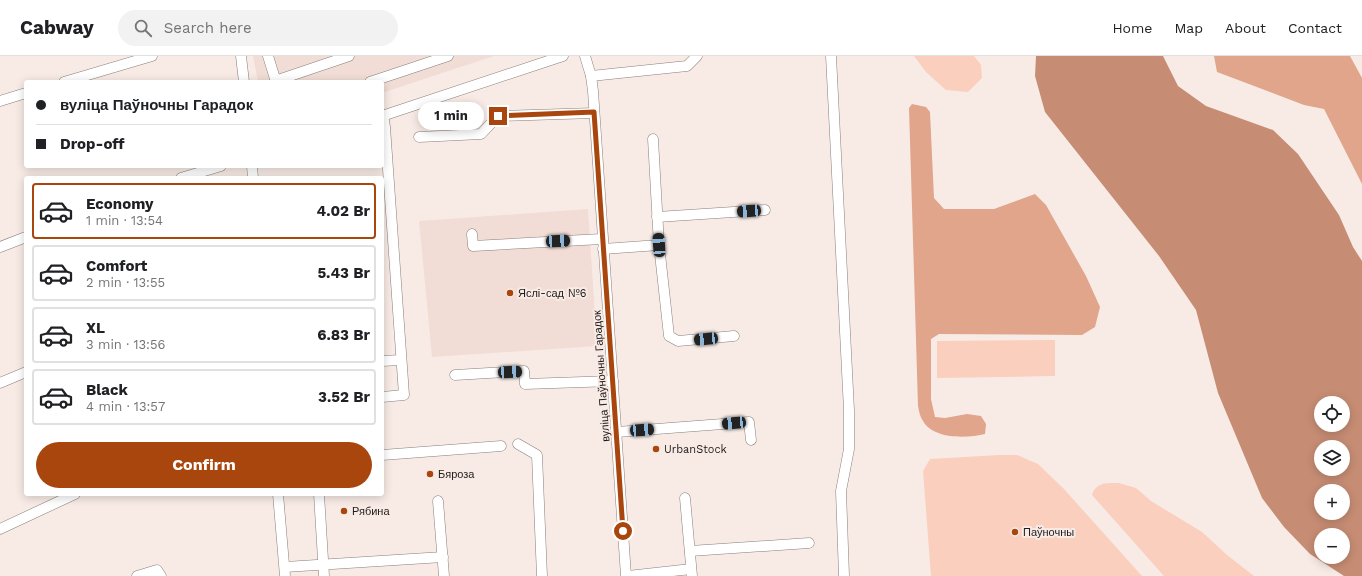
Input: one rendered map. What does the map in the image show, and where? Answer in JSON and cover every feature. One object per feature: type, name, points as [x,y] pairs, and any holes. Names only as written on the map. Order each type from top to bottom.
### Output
[{"type":"street","points":[[71,80],[152,56]]},
{"type":"street","points":[[241,56],[244,80]]},
{"type":"street","points":[[268,56],[275,80]]},
{"type":"street","points":[[278,80],[349,56]]},
{"type":"street","points":[[376,80],[448,56]]},
{"type":"street","points":[[384,115],[563,56]]},
{"type":"street","name":"вуліца Паўночны Гарадок","points":[[585,56],[591,76],[594,112],[627,576]]},
{"type":"street","points":[[591,76],[687,66],[697,56]]},
{"type":"street","points":[[831,56],[849,449],[841,491],[844,576]]},
{"type":"street","points":[[0,101],[24,94]]},
{"type":"street","points":[[419,137],[481,134],[498,116],[594,112]]},
{"type":"street","points":[[384,137],[386,182],[404,395],[384,397]]},
{"type":"street","points":[[653,139],[659,245],[669,336],[678,341],[734,336]]},
{"type":"street","points":[[188,176],[214,168]]},
{"type":"street","points":[[658,216],[765,210]]},
{"type":"street","points":[[472,234],[473,246],[602,239]]},
{"type":"street","points":[[0,247],[24,238]]},
{"type":"street","points":[[603,249],[659,245]]},
{"type":"street","points":[[384,361],[401,360]]},
{"type":"street","points":[[455,375],[524,371],[525,384],[613,381]]},
{"type":"street","points":[[0,384],[24,373]]},
{"type":"street","points":[[617,432],[749,422],[751,440]]},
{"type":"street","points":[[518,444],[537,455],[542,576]]},
{"type":"street","points":[[384,455],[500,446]]},
{"type":"street","points":[[0,529],[71,496]]},
{"type":"street","points":[[278,496],[285,572],[323,565],[443,557]]},
{"type":"street","points":[[319,496],[324,576]]},
{"type":"street","points":[[627,576],[692,573],[685,498]]},
{"type":"street","points":[[438,501],[444,576]]},
{"type":"street","points":[[690,550],[809,543]]},
{"type":"street","points":[[136,576],[157,570],[161,576]]},
{"type":"shaded area","points":[[253,56],[494,56],[384,92],[384,80],[258,80]]},
{"type":"shaded area","points":[[914,56],[974,56],[981,65],[982,78],[968,92],[946,90],[926,72]]},
{"type":"shaded area","points":[[1036,56],[1163,56],[1178,86],[1206,106],[1273,130],[1298,154],[1339,215],[1353,247],[1362,261],[1362,576],[1344,576],[1325,564],[1350,564],[1350,528],[1314,528],[1314,557],[1284,527],[1262,498],[1218,393],[1196,310],[1159,256],[1045,112],[1035,76]]},
{"type":"shaded area","points":[[1214,56],[1350,56],[1362,78],[1362,184],[1324,109],[1304,105],[1217,72]]},
{"type":"shaded area","points":[[912,104],[926,107],[930,112],[934,198],[944,209],[994,209],[1035,194],[1046,205],[1086,276],[1100,307],[1095,327],[1082,335],[939,334],[931,339],[931,399],[935,417],[945,418],[967,414],[981,416],[986,424],[985,434],[961,437],[943,435],[928,427],[920,416],[918,406],[909,108]]},
{"type":"shaded area","name":"Яслі-сад №6","points":[[588,209],[597,346],[432,357],[419,221]]},
{"type":"shaded area","points":[[1055,340],[1055,376],[937,378],[937,341]]},
{"type":"shaded area","name":"Паўночны","points":[[1017,455],[1038,464],[1064,489],[1142,576],[931,576],[923,471],[930,459]]},
{"type":"shaded area","points":[[1106,483],[1119,483],[1136,488],[1151,501],[1202,532],[1227,555],[1254,576],[1164,576],[1092,495],[1099,485]]},
{"type":"place","name":"Яслі-сад №6","points":[[510,293]]},
{"type":"place","name":"UrbanStock","points":[[656,449]]},
{"type":"place","name":"Бяроза","points":[[430,474]]},
{"type":"place","name":"Рябина","points":[[344,511]]},
{"type":"place","name":"Паўночны","points":[[1015,532]]},
{"type":"route","points":[[498,116],[594,112],[601,226],[617,423],[623,531]]}]
